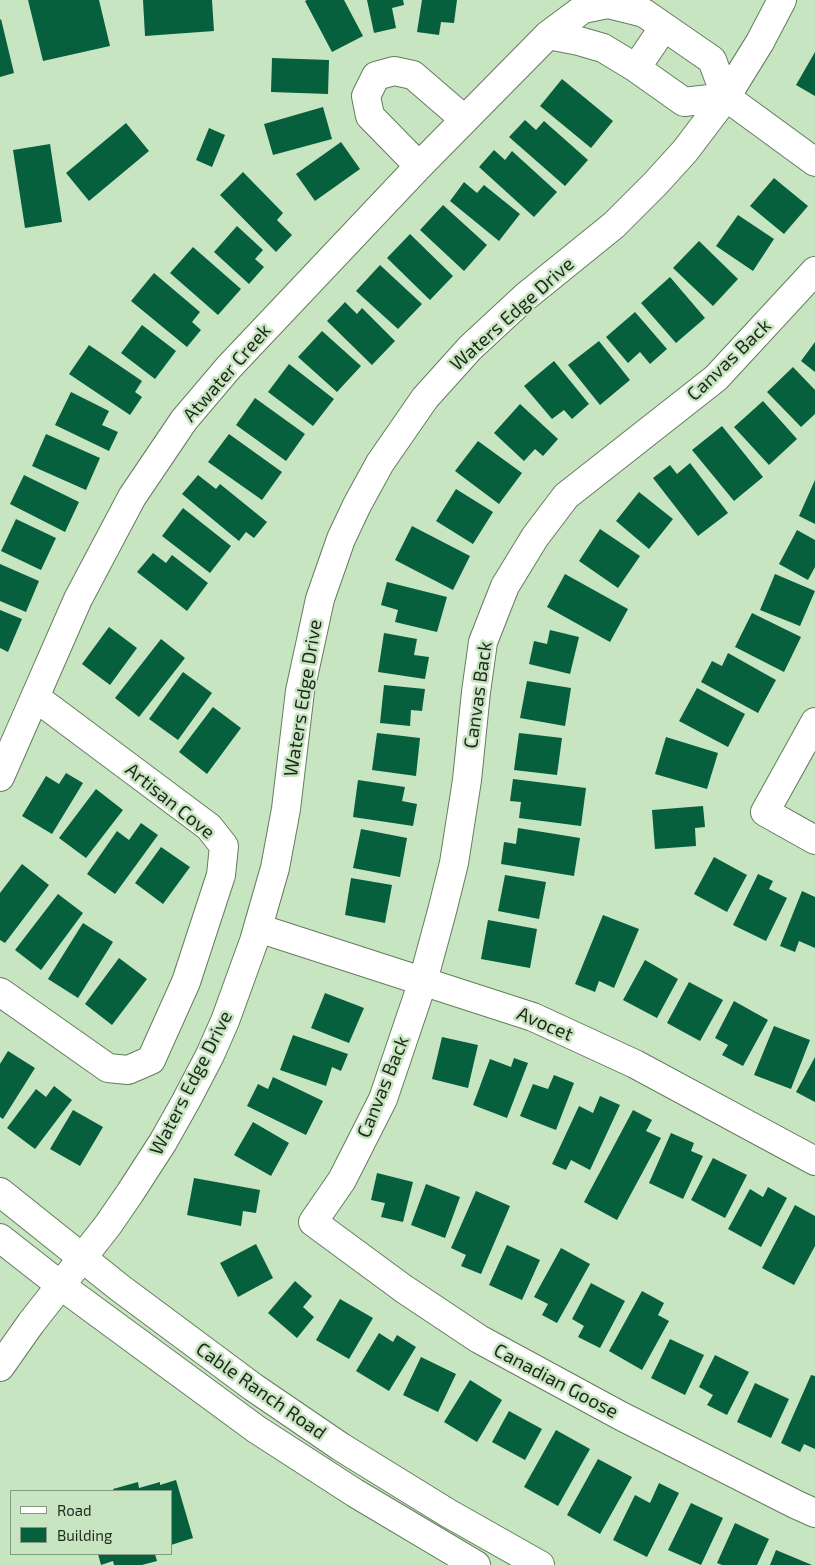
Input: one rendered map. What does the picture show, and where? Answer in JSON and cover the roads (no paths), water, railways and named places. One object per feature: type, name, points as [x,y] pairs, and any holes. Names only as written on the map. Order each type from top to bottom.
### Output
[{"type":"street","name":"Waters Edge Drive","points":[[0,1367],[25,1330],[108,1225],[130,1193],[163,1142],[186,1101],[225,1021],[258,928],[274,868],[283,826],[300,692],[322,590],[333,559],[366,489],[405,425],[450,368],[514,307],[603,234],[634,205],[685,151],[726,97],[760,42],[782,0]]},
{"type":"street","name":"Atwater Creek","points":[[0,777],[78,599],[132,497],[184,420],[229,367],[419,166],[548,35],[583,9],[608,4],[644,13],[712,60],[726,97]]},
{"type":"street","points":[[636,68],[664,27]]},
{"type":"street","points":[[548,35],[603,48],[636,68],[684,102],[726,97],[815,162]]},
{"type":"street","points":[[419,166],[370,116],[366,96],[376,76],[394,71],[413,75],[464,119]]},
{"type":"street","name":"Canvas Back","points":[[313,1222],[342,1180],[382,1099],[423,981],[454,863],[467,780],[483,642],[505,586],[535,537],[566,496],[716,378],[815,271]]},
{"type":"street","name":"Artisan Cove","points":[[0,992],[108,1068],[128,1070],[151,1060],[186,982],[221,875],[224,846],[209,827],[35,697]]},
{"type":"street","points":[[815,722],[765,812],[815,840]]},
{"type":"street","name":"Avocet","points":[[258,928],[533,1016],[635,1064],[815,1161]]},
{"type":"street","name":"Cable Ranch Road","points":[[0,1192],[82,1258],[215,1360],[313,1428],[448,1513],[540,1565]]},
{"type":"street","name":"Canadian Goose","points":[[313,1222],[404,1289],[479,1339],[621,1416],[788,1501],[815,1512]]},
{"type":"street","name":"Cable Ranch Road","points":[[0,1238],[60,1285],[256,1428],[355,1492],[476,1565]]}]
